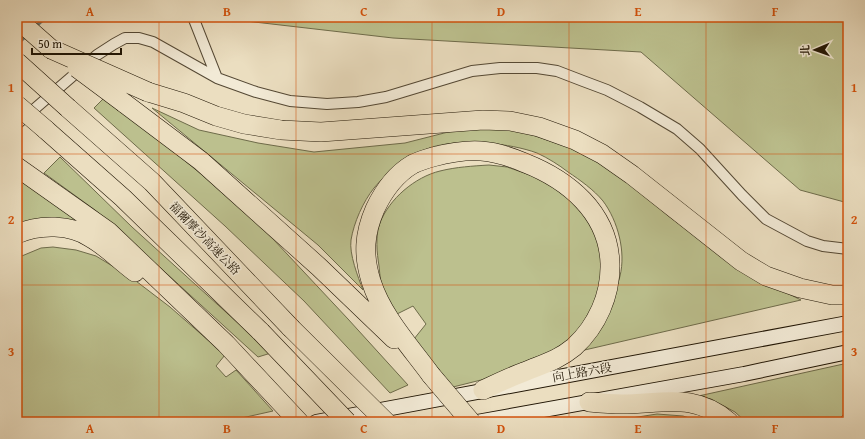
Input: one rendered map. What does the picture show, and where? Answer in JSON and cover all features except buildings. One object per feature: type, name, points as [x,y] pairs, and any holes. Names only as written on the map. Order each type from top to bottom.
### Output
[{"type":"highway","points":[[17,20],[51,49],[201,161],[319,267],[431,375]]},
{"type":"highway","points":[[51,49],[148,92],[184,103],[216,116],[244,124],[281,130],[321,132],[482,120],[510,121],[539,128],[575,140],[602,154],[632,175],[741,261],[766,276],[800,288],[832,295],[848,295]]},
{"type":"highway","name":"福爾摩沙高速公路","points":[[17,62],[152,182],[291,328],[386,422]]},
{"type":"highway","points":[[17,104],[122,198],[261,332],[346,422]]},
{"type":"highway","points":[[471,422],[431,375],[391,322],[376,295],[368,269],[365,243],[372,217],[378,204],[393,181],[414,164],[439,155],[467,151],[498,154],[512,158],[551,174],[573,190],[591,209],[598,220],[607,245],[610,271],[606,297],[596,320],[582,339],[566,353],[547,364],[512,376],[482,390]]},
{"type":"highway","points":[[22,171],[109,232],[226,344],[299,422]]},
{"type":"highway","points":[[17,234],[41,228],[74,230],[91,237],[130,268],[165,292],[180,299]]},
{"type":"highway","points":[[588,402],[622,404],[674,401],[704,406],[728,422]]},
{"type":"main road","name":"向上路六段","points":[[316,422],[848,323]]},
{"type":"main road","points":[[477,422],[744,374],[848,352]]},
{"type":"street","points":[[194,17],[217,78]]},
{"type":"street","points":[[17,124],[97,55],[125,38],[140,38],[153,42],[217,78],[256,92],[290,101],[327,104],[358,102],[386,97],[472,71],[500,68],[537,68],[557,71],[607,90],[640,107],[677,129],[700,149],[766,219],[807,241],[823,246],[848,249]]},
{"type":"green space","points":[[211,17],[848,17],[848,203],[800,190],[641,52],[393,38]]},
{"type":"green space","points":[[106,96],[201,174],[273,239],[408,385],[390,393],[304,301],[225,226],[94,108]]},
{"type":"green space","points":[[152,108],[199,130],[258,143],[314,152],[405,143],[460,129],[512,128],[574,149],[602,164],[632,183],[667,215],[723,256],[773,286],[801,300],[576,352],[608,305],[620,276],[622,257],[617,227],[603,201],[591,189],[561,167],[537,153],[514,147],[487,143],[447,144],[418,152],[394,168],[374,188],[360,212],[354,226],[351,240],[351,252],[356,272],[363,290],[318,245]]},
{"type":"green space","points":[[60,157],[132,227],[271,353],[258,357],[95,210],[44,173]]},
{"type":"green space","points":[[489,165],[507,167],[539,178],[559,188],[586,213],[603,253],[600,292],[573,341],[485,379],[453,387],[414,339],[426,324],[413,306],[395,315],[385,299],[381,285],[377,233],[384,214],[396,198],[404,190],[421,178],[440,171]]},
{"type":"green space","points":[[17,178],[98,232],[17,225]]},
{"type":"green space","points":[[53,247],[76,250],[96,256],[132,278],[170,307],[225,355],[216,366],[226,377],[236,370],[273,411],[224,422],[23,422],[17,417],[17,258],[41,248]]},
{"type":"green space","points":[[848,363],[848,409],[837,422],[746,422],[735,412],[711,399],[694,397]]},
{"type":"green space","points":[[657,414],[683,416],[702,422],[606,422]]},
{"type":"waterway","points":[[35,27],[46,17]]},
{"type":"waterway","points":[[17,44],[26,36]]}]
